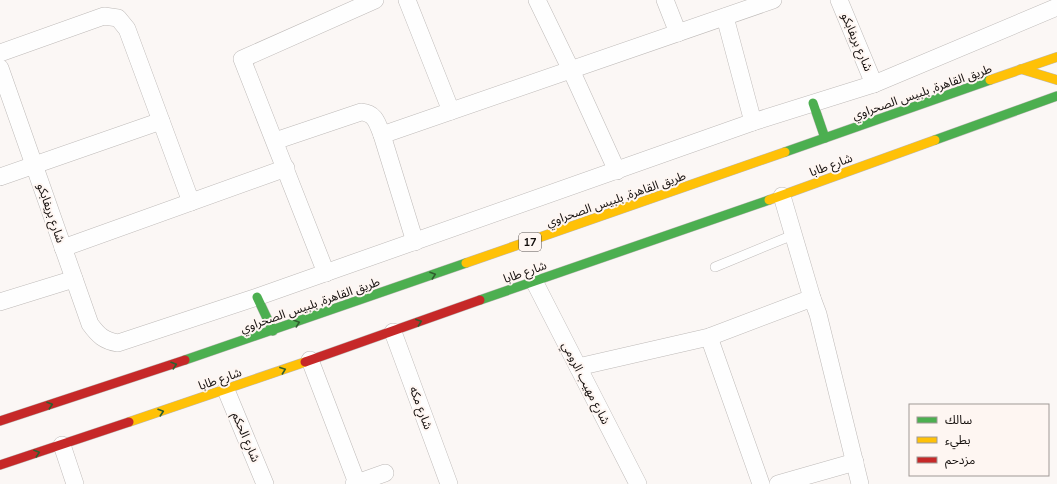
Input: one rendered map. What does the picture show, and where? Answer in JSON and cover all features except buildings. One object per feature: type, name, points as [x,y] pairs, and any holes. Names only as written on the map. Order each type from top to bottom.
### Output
[{"type":"main road","name":"طريق القاهرة, بلبيس الصحراوي","points":[[0,421],[273,331],[1057,57]]},
{"type":"main road","points":[[1020,69],[1057,80]]},
{"type":"main road","name":"شارع طابا","points":[[0,465],[226,390],[393,332],[534,281],[782,196],[1057,96]]},
{"type":"main road","points":[[812,103],[825,138]]},
{"type":"main road","points":[[257,297],[273,331]]},
{"type":"street","points":[[326,273],[242,59],[375,0]]},
{"type":"street","points":[[408,0],[451,111]]},
{"type":"street","points":[[537,0],[617,171]]},
{"type":"street","points":[[665,0],[678,33]]},
{"type":"street","points":[[382,134],[773,0]]},
{"type":"street","name":"شارع بريفابكو","points":[[839,0],[874,84]]},
{"type":"street","points":[[257,297],[753,122],[874,84],[1057,7]]},
{"type":"street","points":[[0,53],[104,16],[118,18],[127,29],[191,202]]},
{"type":"street","points":[[725,17],[753,122]]},
{"type":"street","name":"شارع بريفابكو","points":[[0,68],[90,324],[99,336],[108,342],[118,343],[257,297]]},
{"type":"street","points":[[275,141],[361,112],[372,114],[376,118],[382,134],[415,242]]},
{"type":"street","points":[[0,177],[161,121]]},
{"type":"street","points":[[63,248],[286,168]]},
{"type":"street","points":[[782,196],[818,314],[860,484]]},
{"type":"street","points":[[0,302],[74,279]]},
{"type":"street","name":"شارع مهيب الرومي","points":[[534,281],[638,484]]},
{"type":"street","points":[[578,366],[709,336],[812,298]]},
{"type":"street","name":"شارع مكه","points":[[393,332],[449,484]]},
{"type":"street","points":[[709,336],[761,484]]},
{"type":"street","points":[[310,360],[356,483],[385,472]]},
{"type":"street","name":"شارع الحكم","points":[[226,390],[265,484]]},
{"type":"street","points":[[62,445],[75,484]]},
{"type":"street","points":[[778,484],[855,462]]},
{"type":"lane","points":[[715,268],[793,235]]},
{"type":"traffic: fast","points":[[785,152],[990,80]]},
{"type":"traffic: fast","points":[[935,140],[1057,96]]},
{"type":"traffic: fast","points":[[813,103],[825,138]]},
{"type":"traffic: fast","points":[[480,300],[769,200]]},
{"type":"traffic: fast","points":[[185,360],[466,263]]},
{"type":"traffic: fast","points":[[257,297],[273,331]]},
{"type":"traffic: slow","points":[[990,80],[1057,57]]},
{"type":"traffic: slow","points":[[1021,69],[1057,80]]},
{"type":"traffic: slow","points":[[769,200],[935,140]]},
{"type":"traffic: slow","points":[[466,263],[785,152]]},
{"type":"traffic: slow","points":[[129,422],[305,362]]},
{"type":"traffic: jam","points":[[305,362],[480,300]]},
{"type":"traffic: jam","points":[[0,421],[185,360]]},
{"type":"traffic: jam","points":[[0,465],[129,422]]}]
